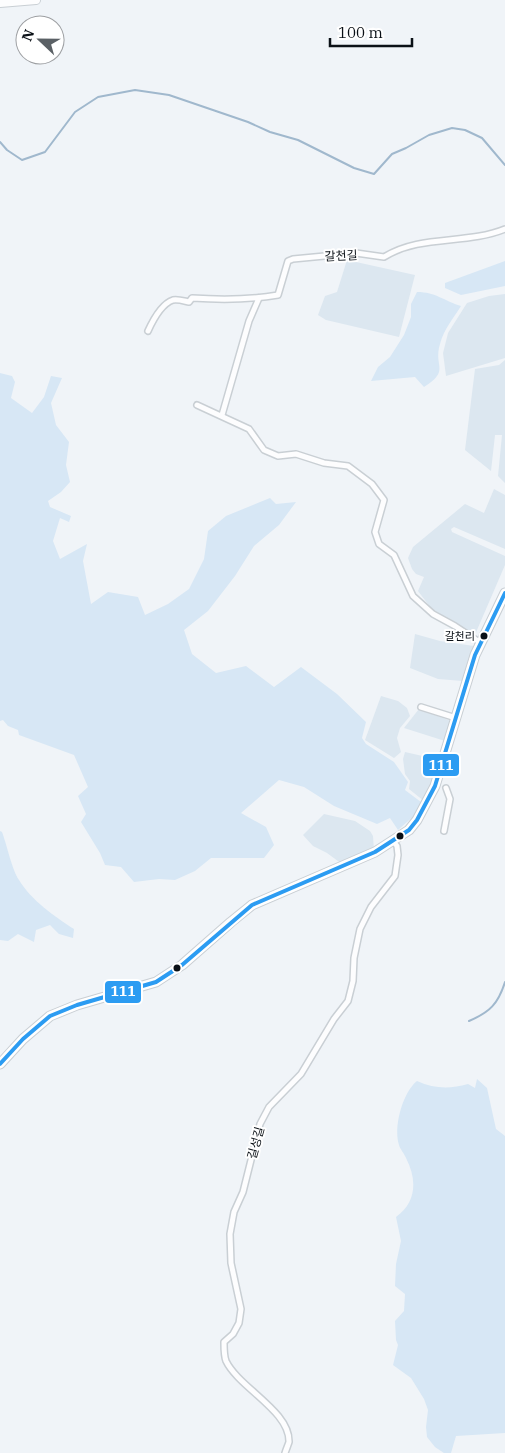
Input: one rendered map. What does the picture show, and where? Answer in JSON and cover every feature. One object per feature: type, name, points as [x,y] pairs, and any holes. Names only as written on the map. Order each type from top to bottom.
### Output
[{"type":"main road","points":[[0,3],[36,0]]},
{"type":"main road","points":[[0,1064],[23,1039],[50,1016],[77,1005],[156,982],[182,965],[252,905],[375,852],[410,830],[422,812],[435,786],[475,655],[505,593]]},
{"type":"street","name":"갈천길","points":[[148,331],[155,314],[171,300],[189,302],[192,298],[222,300],[278,295],[288,261],[293,259],[356,253],[384,257],[393,251],[419,243],[440,239],[469,238],[505,229]]},
{"type":"street","points":[[222,415],[249,321],[259,298]]},
{"type":"street","points":[[197,405],[249,429],[264,450],[278,456],[296,454],[324,463],[348,466],[372,484],[384,500],[375,532],[379,544],[394,556],[412,596],[433,614],[481,644]]},
{"type":"street","points":[[421,707],[456,718]]},
{"type":"street","points":[[444,831],[450,799],[446,788]]},
{"type":"street","name":"길성길","points":[[285,1453],[289,1441],[285,1428],[272,1406],[249,1390],[234,1374],[226,1360],[224,1342],[233,1334],[239,1323],[242,1309],[232,1263],[230,1234],[234,1212],[243,1192],[260,1124],[269,1107],[301,1074],[334,1019],[348,1001],[354,981],[354,958],[360,929],[371,907],[395,876],[398,855],[397,846],[392,840]]},
{"type":"shaded area","points":[[347,260],[415,275],[399,337],[326,320],[318,315],[325,296],[337,292]]},
{"type":"shaded area","points":[[505,261],[505,286],[461,295],[445,288],[445,283]]},
{"type":"shaded area","points":[[417,292],[435,295],[461,306],[446,329],[442,339],[438,352],[439,372],[437,376],[424,387],[415,377],[371,381],[378,367],[390,357],[404,335],[411,317],[411,304]]},
{"type":"shaded area","points":[[505,294],[505,358],[446,376],[443,353],[448,333],[467,303],[489,296]]},
{"type":"shaded area","points":[[505,360],[505,483],[498,476],[502,435],[495,435],[491,471],[465,450],[475,369],[499,365]]},
{"type":"shaded area","points":[[0,373],[12,376],[15,382],[11,398],[32,413],[44,397],[51,376],[62,378],[51,403],[56,425],[69,442],[66,465],[70,482],[61,492],[48,501],[50,507],[71,516],[69,522],[60,518],[53,541],[60,559],[87,544],[83,561],[91,604],[108,592],[138,597],[145,615],[168,604],[189,589],[204,559],[208,531],[226,516],[270,498],[276,504],[296,502],[279,525],[254,546],[235,576],[208,611],[184,630],[192,654],[216,673],[246,666],[274,687],[301,667],[337,694],[366,722],[362,738],[366,744],[394,762],[408,782],[405,790],[421,802],[415,815],[398,830],[390,818],[377,824],[334,806],[304,787],[279,780],[241,813],[266,827],[274,845],[264,858],[211,858],[195,871],[175,880],[159,879],[134,882],[121,867],[105,865],[81,822],[86,814],[78,796],[88,787],[74,755],[19,735],[18,730],[8,726],[3,720],[0,721]]},
{"type":"shaded area","points":[[494,489],[505,495],[505,549],[454,527],[451,529],[452,532],[505,556],[505,565],[474,637],[431,608],[418,591],[424,577],[416,574],[408,558],[413,547],[465,504],[484,513]]},
{"type":"shaded area","points":[[415,634],[440,641],[474,646],[463,681],[438,679],[410,668]]},
{"type":"shaded area","points":[[381,696],[398,701],[407,708],[410,716],[400,728],[397,738],[401,752],[394,758],[365,740]]},
{"type":"shaded area","points":[[419,709],[451,721],[445,741],[404,728]]},
{"type":"shaded area","points":[[405,752],[440,760],[424,801],[409,789],[410,781],[405,774],[403,759]]},
{"type":"shaded area","points":[[324,814],[355,821],[370,831],[373,836],[374,851],[342,864],[313,846],[303,835]]},
{"type":"shaded area","points":[[0,831],[2,832],[16,876],[37,901],[74,929],[73,938],[59,934],[50,925],[36,930],[34,942],[18,934],[8,941],[0,940]]},
{"type":"shaded area","points":[[477,1079],[487,1088],[496,1129],[505,1136],[505,1433],[456,1436],[451,1453],[444,1453],[435,1447],[427,1437],[428,1410],[424,1399],[411,1378],[393,1365],[398,1345],[395,1321],[404,1311],[405,1294],[395,1286],[396,1264],[401,1241],[396,1217],[408,1204],[413,1190],[410,1166],[400,1148],[397,1129],[400,1110],[407,1093],[417,1081],[436,1087],[455,1087],[468,1084],[475,1088]]},
{"type":"waterway","points":[[0,142],[7,150],[22,160],[45,152],[75,112],[98,97],[135,90],[169,95],[248,122],[270,132],[298,140],[354,168],[374,174],[392,154],[429,135],[452,128],[465,130],[482,138],[505,165]]},
{"type":"waterway","points":[[469,1021],[488,1011],[496,1002],[505,982]]},
{"type":"transit line","name":"111","points":[[0,1064],[23,1039],[50,1016],[77,1005],[156,982],[182,965],[252,905],[375,852],[409,830],[417,820],[435,786],[475,655],[505,593]]},
{"type":"place","name":"갈천리","points":[[484,636]]}]
